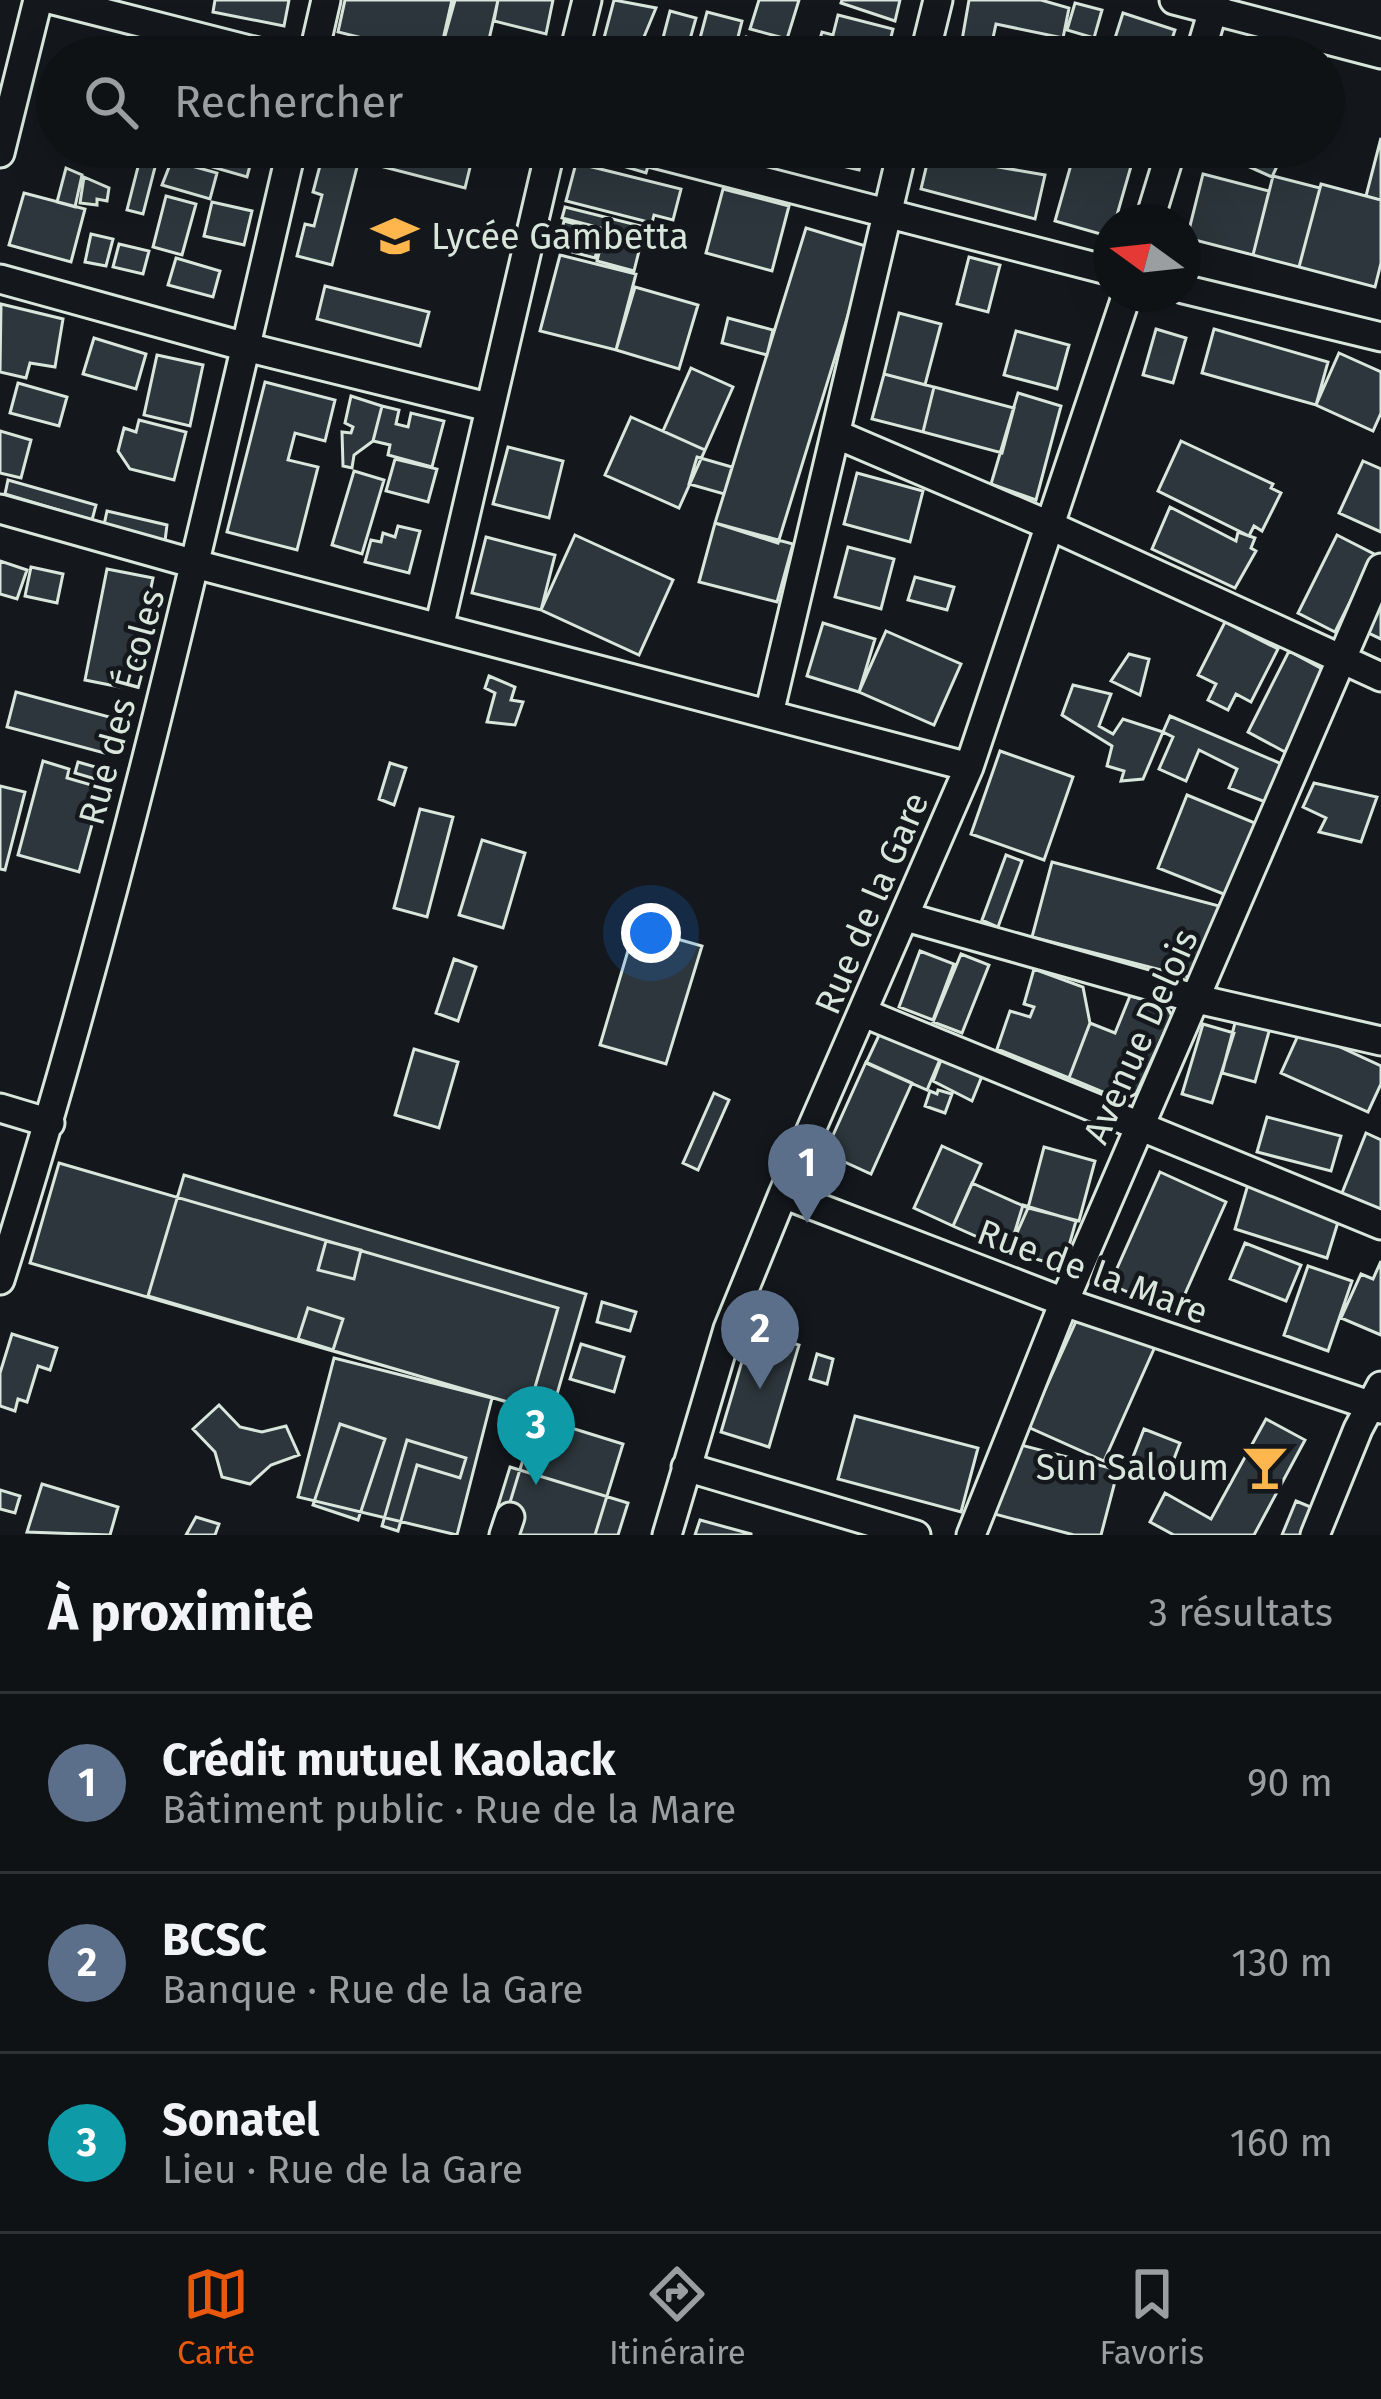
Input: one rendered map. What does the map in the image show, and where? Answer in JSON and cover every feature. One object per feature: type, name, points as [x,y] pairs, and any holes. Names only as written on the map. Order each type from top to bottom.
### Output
[{"type":"street","points":[[0,153],[38,0]]},
{"type":"street","points":[[52,0],[194,36]]},
{"type":"street","points":[[318,36],[326,0]]},
{"type":"street","points":[[578,36],[586,0]]},
{"type":"street","points":[[929,36],[938,0]]},
{"type":"street","points":[[1174,0],[1215,5],[1320,36]]},
{"type":"street","points":[[1205,36],[1215,5]]},
{"type":"street","points":[[1345,43],[1381,54]]},
{"type":"street","name":"Rue des Écoles","points":[[0,1280],[50,1123],[195,564],[287,168]]},
{"type":"street","points":[[439,628],[545,168]]},
{"type":"street","points":[[713,168],[1093,266]]},
{"type":"street","points":[[770,714],[898,168]]},
{"type":"street","points":[[1155,204],[1166,168]]},
{"type":"street","points":[[0,279],[488,407]]},
{"type":"street","points":[[1201,293],[1381,337]]},
{"type":"street","name":"Rue de la Gare","points":[[667,1535],[728,1329],[969,767],[1121,312]]},
{"type":"street","points":[[838,435],[1381,677]]},
{"type":"street","points":[[0,508],[195,564],[969,767]]},
{"type":"street","name":"Avenue Delois","points":[[971,1535],[1064,1302],[1381,568]]},
{"type":"street","points":[[906,917],[1198,999],[1381,1041]]},
{"type":"street","points":[[864,1013],[1381,1225]]},
{"type":"street","points":[[0,1108],[50,1123]]},
{"type":"street","name":"Rue de la Mare","points":[[783,1194],[1064,1302],[1378,1400]]},
{"type":"street","points":[[1315,1535],[1378,1400]]},
{"type":"street","points":[[686,1467],[916,1535]]},
{"type":"building","points":[[215,0],[289,0],[284,26],[213,12]]},
{"type":"building","points":[[345,0],[452,0],[444,36],[338,32]]},
{"type":"building","points":[[455,0],[498,0],[490,36],[445,36]]},
{"type":"building","points":[[498,0],[553,0],[546,34],[494,21]]},
{"type":"building","points":[[614,0],[656,8],[644,36],[605,36]]},
{"type":"building","points":[[759,0],[799,0],[788,36],[750,29]]},
{"type":"building","points":[[842,0],[900,0],[895,21]]},
{"type":"building","points":[[969,0],[1041,0],[1069,8],[1063,36],[996,24],[993,36],[963,36]]},
{"type":"building","points":[[1075,3],[1102,10],[1095,36],[1067,30]]},
{"type":"building","points":[[670,11],[696,18],[691,36],[663,36]]},
{"type":"building","points":[[707,12],[742,21],[738,36],[701,36]]},
{"type":"building","points":[[1123,13],[1175,30],[1173,36],[1116,36]]},
{"type":"building","points":[[838,15],[893,29],[891,36],[821,36],[822,32],[833,35]]},
{"type":"building","points":[[1274,17],[1315,36],[1265,36]]},
{"type":"building","points":[[1381,138],[1381,200],[1366,196]]},
{"type":"building","points":[[66,168],[82,175],[75,207],[57,202]]},
{"type":"building","points":[[138,168],[155,168],[143,214],[127,210]]},
{"type":"building","points":[[169,168],[217,173],[210,199],[162,185]]},
{"type":"building","points":[[216,168],[249,168],[247,177]]},
{"type":"building","points":[[319,168],[357,168],[332,265],[297,256],[305,224],[314,226],[322,195],[313,192]]},
{"type":"building","points":[[387,168],[470,168],[465,188]]},
{"type":"building","points":[[575,168],[596,168],[681,189],[673,220],[654,215],[652,223],[566,201]]},
{"type":"building","points":[[926,168],[1004,168],[1045,175],[1035,219],[921,189]]},
{"type":"building","points":[[1070,168],[1131,168],[1120,204],[1093,204],[1093,232],[1055,221]]},
{"type":"building","points":[[1252,168],[1276,168],[1272,177]]},
{"type":"building","points":[[1203,174],[1269,191],[1253,255],[1201,242],[1201,204],[1196,204]]},
{"type":"building","points":[[1273,176],[1320,188],[1299,267],[1253,255]]},
{"type":"building","points":[[84,177],[109,188],[107,201],[80,203]]},
{"type":"building","points":[[1321,184],[1381,200],[1381,263],[1375,287],[1299,267]]},
{"type":"building","points":[[723,189],[789,206],[772,271],[706,253]]},
{"type":"building","points":[[24,193],[85,209],[71,262],[9,245]]},
{"type":"building","points":[[166,196],[196,204],[182,255],[153,247]]},
{"type":"building","points":[[212,202],[252,211],[244,245],[204,236]]},
{"type":"building","points":[[565,207],[645,227],[634,271],[597,261],[605,229],[562,218]]},
{"type":"building","points":[[564,221],[602,231],[595,258],[557,248]]},
{"type":"building","points":[[806,228],[869,247],[778,543],[715,523]]},
{"type":"building","points":[[91,234],[113,239],[106,266],[85,262]]},
{"type":"building","points":[[119,244],[149,251],[143,274],[113,267]]},
{"type":"building","points":[[560,255],[636,274],[616,350],[540,331]]},
{"type":"building","points":[[969,257],[1000,265],[988,312],[957,304]]},
{"type":"building","points":[[176,258],[220,271],[213,297],[168,285]]},
{"type":"building","points":[[325,286],[429,312],[420,346],[317,319]]},
{"type":"building","points":[[635,287],[698,305],[679,369],[616,350]]},
{"type":"building","points":[[1,304],[63,319],[55,367],[30,363],[26,378],[0,372]]},
{"type":"building","points":[[899,313],[941,324],[925,385],[884,374]]},
{"type":"building","points":[[728,318],[773,330],[767,355],[722,343]]},
{"type":"building","points":[[1156,329],[1186,338],[1173,383],[1143,375]]},
{"type":"building","points":[[1214,329],[1328,362],[1316,405],[1202,373]]},
{"type":"building","points":[[1016,331],[1069,345],[1057,389],[1004,375]]},
{"type":"building","points":[[94,338],[146,354],[136,389],[83,374]]},
{"type":"building","points":[[1339,353],[1381,372],[1381,413],[1373,431],[1316,405]]},
{"type":"building","points":[[157,355],[203,365],[190,426],[144,415]]},
{"type":"building","points":[[691,368],[733,387],[705,450],[663,431]]},
{"type":"building","points":[[884,374],[934,387],[923,432],[872,419]]},
{"type":"building","points":[[265,382],[335,400],[325,441],[295,433],[288,460],[318,467],[297,550],[227,532]]},
{"type":"building","points":[[18,383],[67,397],[59,426],[10,413]]},
{"type":"building","points":[[934,387],[1014,408],[1002,453],[923,432]]},
{"type":"building","points":[[1018,393],[1061,406],[1036,500],[991,484]]},
{"type":"building","points":[[351,396],[382,406],[373,441],[354,455],[352,468],[343,466],[342,432],[351,433],[353,427],[345,423]]},
{"type":"building","points":[[382,406],[399,410],[396,424],[408,427],[411,413],[444,421],[432,467],[388,455],[390,445],[373,441]]},
{"type":"building","points":[[631,417],[705,450],[679,508],[605,475]]},
{"type":"building","points":[[139,420],[186,432],[174,480],[130,469],[118,451],[124,428],[136,432]]},
{"type":"building","points":[[0,431],[31,440],[21,478],[0,473]]},
{"type":"building","points":[[1181,441],[1273,484],[1271,488],[1281,493],[1262,531],[1254,526],[1249,536],[1158,491]]},
{"type":"building","points":[[508,447],[563,461],[549,518],[493,504]]},
{"type":"building","points":[[697,457],[732,467],[724,494],[689,484]]},
{"type":"building","points":[[395,459],[437,469],[428,502],[386,491]]},
{"type":"building","points":[[1363,461],[1381,469],[1381,532],[1339,513]]},
{"type":"building","points":[[354,471],[384,480],[362,554],[332,545]]},
{"type":"building","points":[[857,473],[923,491],[910,542],[844,524]]},
{"type":"building","points":[[8,480],[96,505],[92,520],[5,494]]},
{"type":"building","points":[[1170,507],[1236,541],[1238,532],[1255,538],[1251,548],[1256,551],[1235,588],[1152,549]]},
{"type":"building","points":[[107,511],[167,525],[165,541],[104,525]]},
{"type":"building","points":[[715,523],[793,544],[777,602],[699,582]]},
{"type":"building","points":[[398,526],[420,531],[409,573],[365,562],[371,540],[381,542],[383,533],[395,537]]},
{"type":"building","points":[[575,535],[673,580],[639,655],[541,610]]},
{"type":"building","points":[[1337,535],[1374,554],[1335,632],[1298,613]]},
{"type":"building","points":[[486,537],[555,555],[541,610],[472,593]]},
{"type":"building","points":[[848,547],[894,559],[881,609],[835,597]]},
{"type":"building","points":[[0,561],[27,570],[17,599],[0,594]]},
{"type":"building","points":[[31,567],[63,574],[57,603],[25,596]]},
{"type":"building","points":[[107,569],[153,578],[130,689],[85,680]]},
{"type":"building","points":[[915,577],[954,587],[947,610],[908,600]]},
{"type":"building","points":[[1381,583],[1381,639],[1360,629]]},
{"type":"building","points":[[1225,622],[1278,649],[1251,702],[1236,694],[1228,710],[1208,700],[1216,684],[1198,675]]},
{"type":"building","points":[[823,623],[875,639],[859,692],[807,676]]},
{"type":"building","points":[[886,631],[961,664],[934,725],[859,692]]},
{"type":"building","points":[[1289,651],[1326,671],[1285,752],[1248,732]]},
{"type":"building","points":[[1129,654],[1149,659],[1140,695],[1111,681]]},
{"type":"building","points":[[489,676],[515,687],[511,700],[523,702],[515,725],[487,722],[495,693],[485,688]]},
{"type":"building","points":[[1073,685],[1111,694],[1099,726],[1113,734],[1123,719],[1163,732],[1143,779],[1121,781],[1124,771],[1107,766],[1112,746],[1062,715]]},
{"type":"building","points":[[16,692],[117,719],[108,754],[7,727]]},
{"type":"building","points":[[1170,716],[1284,765],[1268,803],[1229,788],[1237,769],[1199,750],[1186,781],[1159,769],[1173,737],[1163,732]]},
{"type":"building","points":[[1000,751],[1073,777],[1044,860],[971,834]]},
{"type":"building","points":[[43,761],[69,769],[67,778],[102,788],[79,872],[18,855]]},
{"type":"building","points":[[78,762],[106,770],[102,781],[75,773]]},
{"type":"building","points":[[390,763],[406,768],[394,805],[379,799]]},
{"type":"building","points":[[1314,783],[1377,797],[1361,842],[1319,832],[1326,818],[1303,807]]},
{"type":"building","points":[[0,786],[25,792],[5,870],[0,869]]},
{"type":"building","points":[[1187,795],[1255,823],[1226,895],[1158,868]]},
{"type":"building","points":[[420,809],[453,817],[427,917],[394,908]]},
{"type":"building","points":[[482,840],[525,853],[503,928],[459,915]]},
{"type":"building","points":[[1006,855],[1022,861],[998,927],[982,920]]},
{"type":"building","points":[[1052,862],[1223,907],[1204,981],[1032,937]]},
{"type":"building","points":[[635,927],[702,946],[666,1064],[600,1045]]},
{"type":"building","points":[[920,951],[954,964],[933,1020],[899,1007]]},
{"type":"building","points":[[961,954],[989,965],[962,1033],[933,1022]]},
{"type":"building","points":[[454,959],[476,967],[458,1021],[436,1013]]},
{"type":"building","points":[[1034,969],[1083,987],[1090,1023],[1069,1078],[997,1049],[1010,1011],[1030,1017],[1034,1007],[1024,1004]]},
{"type":"building","points":[[1130,996],[1166,1005],[1172,1016],[1136,1094],[1122,1100],[1069,1078],[1090,1023],[1115,1033]]},
{"type":"building","points":[[1236,1019],[1270,1028],[1255,1082],[1222,1073]]},
{"type":"building","points":[[1203,1024],[1234,1033],[1212,1103],[1182,1094]]},
{"type":"building","points":[[1301,1029],[1381,1066],[1381,1084],[1368,1112],[1281,1073]]},
{"type":"building","points":[[881,1031],[941,1057],[927,1090],[866,1063]]},
{"type":"building","points":[[414,1049],[458,1062],[439,1128],[395,1115]]},
{"type":"building","points":[[941,1060],[982,1076],[972,1101],[933,1081]]},
{"type":"building","points":[[866,1062],[912,1083],[871,1174],[825,1153]]},
{"type":"building","points":[[938,1090],[952,1094],[945,1113],[925,1106],[930,1091],[937,1094]]},
{"type":"building","points":[[714,1093],[729,1100],[698,1170],[683,1163]]},
{"type":"building","points":[[1267,1117],[1341,1136],[1331,1171],[1257,1152]]},
{"type":"building","points":[[1366,1133],[1381,1140],[1381,1210],[1342,1193]]},
{"type":"building","points":[[942,1146],[981,1164],[953,1226],[914,1208]]},
{"type":"building","points":[[1044,1147],[1095,1161],[1079,1221],[1028,1208]]},
{"type":"building","points":[[59,1163],[558,1308],[529,1408],[30,1263]]},
{"type":"building","points":[[1160,1172],[1226,1202],[1176,1314],[1110,1284]]},
{"type":"building","points":[[184,1175],[586,1294],[551,1415],[148,1296]]},
{"type":"building","points":[[1249,1181],[1342,1209],[1327,1258],[1235,1229]]},
{"type":"building","points":[[972,1183],[1028,1208],[1009,1251],[953,1226]]},
{"type":"building","points":[[1023,1205],[1076,1221],[1063,1267],[1009,1251]]},
{"type":"building","points":[[326,1241],[361,1250],[354,1279],[318,1270]]},
{"type":"building","points":[[1245,1243],[1301,1265],[1286,1301],[1230,1279]]},
{"type":"building","points":[[1381,1261],[1381,1335],[1341,1318],[1361,1274],[1373,1279]]},
{"type":"building","points":[[1308,1266],[1352,1281],[1328,1351],[1284,1335]]},
{"type":"building","points":[[602,1302],[636,1312],[630,1331],[597,1322]]},
{"type":"building","points":[[1083,1306],[1158,1340],[1104,1461],[1028,1427]]},
{"type":"building","points":[[308,1308],[343,1319],[333,1350],[298,1339]]},
{"type":"building","points":[[751,1331],[799,1345],[769,1447],[721,1432]]},
{"type":"building","points":[[12,1334],[57,1348],[50,1370],[38,1366],[27,1402],[18,1399],[15,1411],[0,1406],[0,1373]]},
{"type":"building","points":[[581,1344],[624,1357],[614,1392],[570,1379]]},
{"type":"building","points":[[817,1354],[833,1359],[827,1384],[810,1379]]},
{"type":"building","points":[[334,1358],[492,1398],[457,1535],[298,1497]]},
{"type":"building","points":[[219,1405],[240,1427],[262,1432],[286,1426],[299,1455],[271,1465],[250,1484],[222,1477],[215,1452],[193,1429]]},
{"type":"building","points":[[855,1416],[978,1448],[961,1512],[838,1479]]},
{"type":"building","points":[[536,1417],[623,1444],[595,1535],[500,1535]]},
{"type":"building","name":"Sun Saloum","points":[[1266,1419],[1305,1440],[1254,1535],[1174,1535],[1150,1522],[1165,1493],[1211,1519]]},
{"type":"building","points":[[340,1424],[385,1439],[358,1520],[313,1505]]},
{"type":"building","points":[[1144,1429],[1180,1443],[1169,1472],[1133,1457]]},
{"type":"building","points":[[407,1440],[466,1458],[460,1478],[417,1465],[398,1531],[382,1526]]},
{"type":"building","points":[[1005,1441],[1118,1470],[1101,1535],[1074,1535],[987,1512]]},
{"type":"building","points":[[510,1467],[628,1503],[618,1535],[489,1535]]},
{"type":"building","points":[[42,1484],[118,1507],[110,1535],[27,1532]]},
{"type":"building","points":[[0,1490],[20,1496],[15,1513],[0,1509]]},
{"type":"building","points":[[1296,1501],[1318,1510],[1307,1535],[1282,1535]]},
{"type":"building","points":[[196,1517],[219,1524],[215,1535],[186,1535]]},
{"type":"building","points":[[700,1520],[751,1534],[751,1535],[695,1535]]},
{"type":"place","name":"Lycée Gambetta","points":[[395,236]]},
{"type":"place","name":"Crédit mutuel Kaolack","points":[[807,1223]]},
{"type":"place","name":"BCSC","points":[[760,1389]]},
{"type":"place","name":"Sun Saloum","points":[[1265,1467]]},
{"type":"place","name":"Sonatel","points":[[536,1485]]}]
